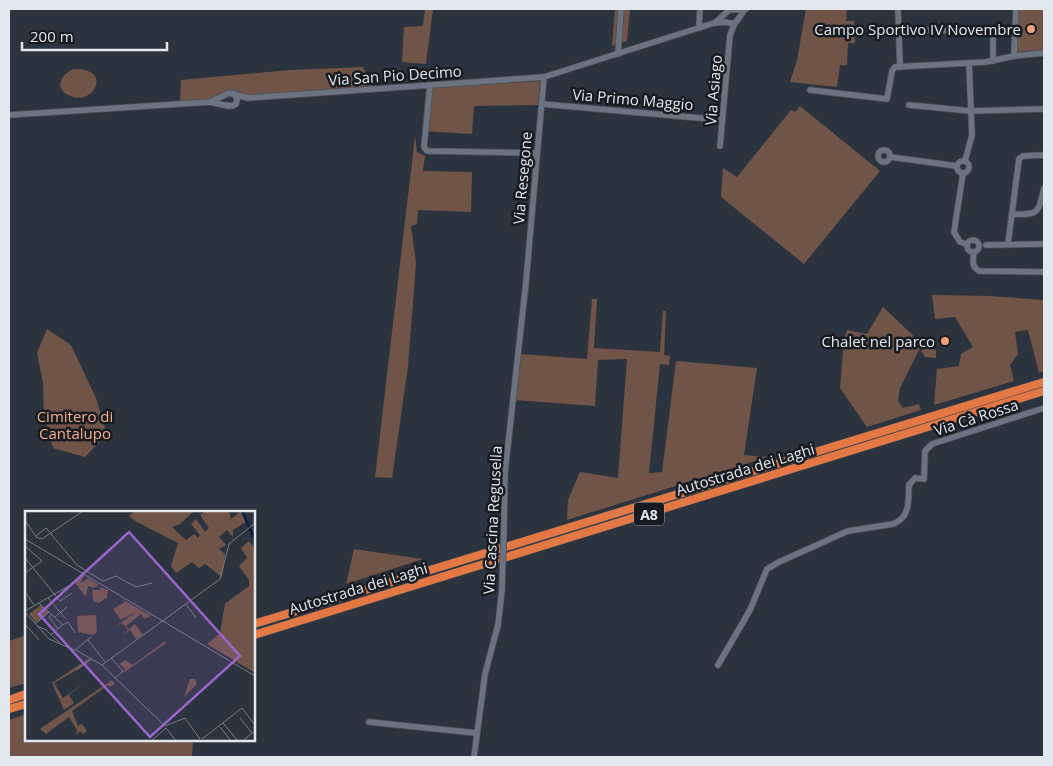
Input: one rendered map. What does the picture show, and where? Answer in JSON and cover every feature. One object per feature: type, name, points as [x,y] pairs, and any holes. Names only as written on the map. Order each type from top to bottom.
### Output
[{"type":"highway","name":"Autostrada dei Laghi","points":[[255,624],[1044,382]]},
{"type":"highway","name":"Autostrada dei Laghi","points":[[255,634],[1044,391]]},
{"type":"highway","points":[[9,700],[25,694]]},
{"type":"highway","points":[[9,709],[25,704]]},
{"type":"street","points":[[618,54],[621,9]]},
{"type":"street","points":[[700,9],[700,28]]},
{"type":"street","points":[[726,20],[729,10],[746,9]]},
{"type":"street","name":"Via Asiago","points":[[720,146],[730,35],[736,21],[746,9]]},
{"type":"street","points":[[898,9],[900,66]]},
{"type":"street","points":[[1014,56],[1016,9]]},
{"type":"street","points":[[734,10],[737,14],[736,21]]},
{"type":"street","name":"Via San Pio Decimo","points":[[230,94],[248,98],[544,77],[714,23],[726,20],[736,21]]},
{"type":"street","name":"Via Asiago","points":[[726,20],[730,35]]},
{"type":"street","points":[[898,29],[993,32],[993,61]]},
{"type":"street","points":[[810,90],[888,99],[892,71],[900,66],[993,61],[1014,56],[1044,53]]},
{"type":"street","points":[[965,161],[972,135],[969,63]]},
{"type":"street","name":"Via Resegone","points":[[526,282],[544,77]]},
{"type":"street","points":[[430,86],[424,147],[427,151],[536,153]]},
{"type":"street","points":[[210,102],[230,94]]},
{"type":"street","points":[[230,94],[224,99],[224,103],[231,106]]},
{"type":"street","points":[[230,94],[237,99],[231,106]]},
{"type":"street","name":"Via San Pio Decimo","points":[[231,106],[248,98]]},
{"type":"street","points":[[9,115],[210,102],[231,106]]},
{"type":"street","name":"Via Primo Maggio","points":[[542,104],[722,120]]},
{"type":"street","points":[[909,105],[971,111],[1044,109]]},
{"type":"street","points":[[1008,244],[1019,159],[1023,156],[1044,155]]},
{"type":"street","points":[[890,157],[957,166]]},
{"type":"street","points":[[957,166],[960,162],[965,161]]},
{"type":"street","points":[[965,161],[970,167],[963,173],[954,232],[960,242],[967,244]]},
{"type":"street","points":[[957,166],[959,171],[963,173]]},
{"type":"street","points":[[1012,214],[1030,215],[1036,212],[1040,207],[1044,188]]},
{"type":"street","points":[[967,244],[972,240],[977,241],[979,249],[974,252]]},
{"type":"street","points":[[967,244],[968,250],[974,252]]},
{"type":"street","points":[[986,245],[1044,244]]},
{"type":"street","points":[[974,252],[973,265],[974,268],[979,270],[1044,272]]},
{"type":"street","name":"Via Cascina Regusella","points":[[474,757],[487,664],[498,624],[502,590],[505,472],[526,282]]},
{"type":"street","name":"Via Cà Rossa","points":[[718,665],[750,610],[767,570],[779,562],[848,531],[898,522],[906,514],[910,501],[909,485],[915,478],[924,479],[925,451],[932,444],[1044,408]]},
{"type":"street","points":[[369,722],[476,733]]},
{"type":"green space","points":[[425,9],[433,9],[426,64],[402,62],[404,27],[423,26]]},
{"type":"green space","points":[[615,9],[630,9],[627,41],[612,46]]},
{"type":"green space","points":[[806,9],[847,9],[846,21],[854,21],[855,43],[848,43],[847,65],[840,65],[837,87],[790,82],[797,60]]},
{"type":"green space","name":"Campo Sportivo IV Novembre","points":[[1018,9],[1044,9],[1044,50],[1016,52]]},
{"type":"green space","points":[[363,67],[372,87],[180,101],[181,80],[290,70]]},
{"type":"green space","points":[[73,69],[86,70],[94,75],[95,87],[91,93],[84,97],[75,97],[65,93],[60,86],[66,73]]},
{"type":"green space","points":[[540,81],[538,105],[474,106],[472,134],[422,131],[426,88]]},
{"type":"green space","points":[[800,106],[880,171],[804,264],[721,197],[723,168],[737,177],[791,110],[795,112]]},
{"type":"green space","points":[[415,136],[417,152],[425,156],[423,171],[472,172],[471,212],[418,210],[417,224],[411,226],[416,263],[408,366],[392,478],[375,477]]},
{"type":"green space","points":[[932,295],[991,296],[1044,300],[1044,371],[1039,373],[1028,330],[1015,332],[1018,354],[1010,365],[1014,381],[934,405],[937,369],[959,366],[961,354],[973,347],[955,317],[935,319]]},
{"type":"green space","points":[[592,299],[597,299],[594,348],[660,352],[663,311],[666,311],[664,355],[670,356],[669,365],[660,364],[649,473],[662,472],[676,361],[757,368],[744,455],[768,457],[567,520],[568,500],[580,472],[618,478],[627,359],[598,360],[595,406],[514,400],[520,354],[587,359]]},
{"type":"green space","points":[[883,307],[922,344],[900,388],[898,401],[903,408],[919,404],[921,410],[867,427],[840,388],[844,339],[847,330],[867,334]]},
{"type":"green space","name":"Cimitero di Cantalupo","points":[[47,329],[71,345],[96,398],[107,434],[85,457],[53,448],[44,416],[43,383],[37,353]]},
{"type":"green space","points":[[930,342],[929,348],[936,350],[936,358],[925,357],[921,351]]},
{"type":"green space","points":[[354,549],[423,559],[346,584]]},
{"type":"green space","points":[[25,635],[25,683],[9,688],[9,641]]},
{"type":"green space","points":[[25,714],[25,741],[193,741],[192,757],[9,757],[9,720]]},
{"type":"place","name":"Campo Sportivo IV Novembre","points":[[1031,29]]},
{"type":"place","name":"Chalet nel parco","points":[[945,341]]}]
